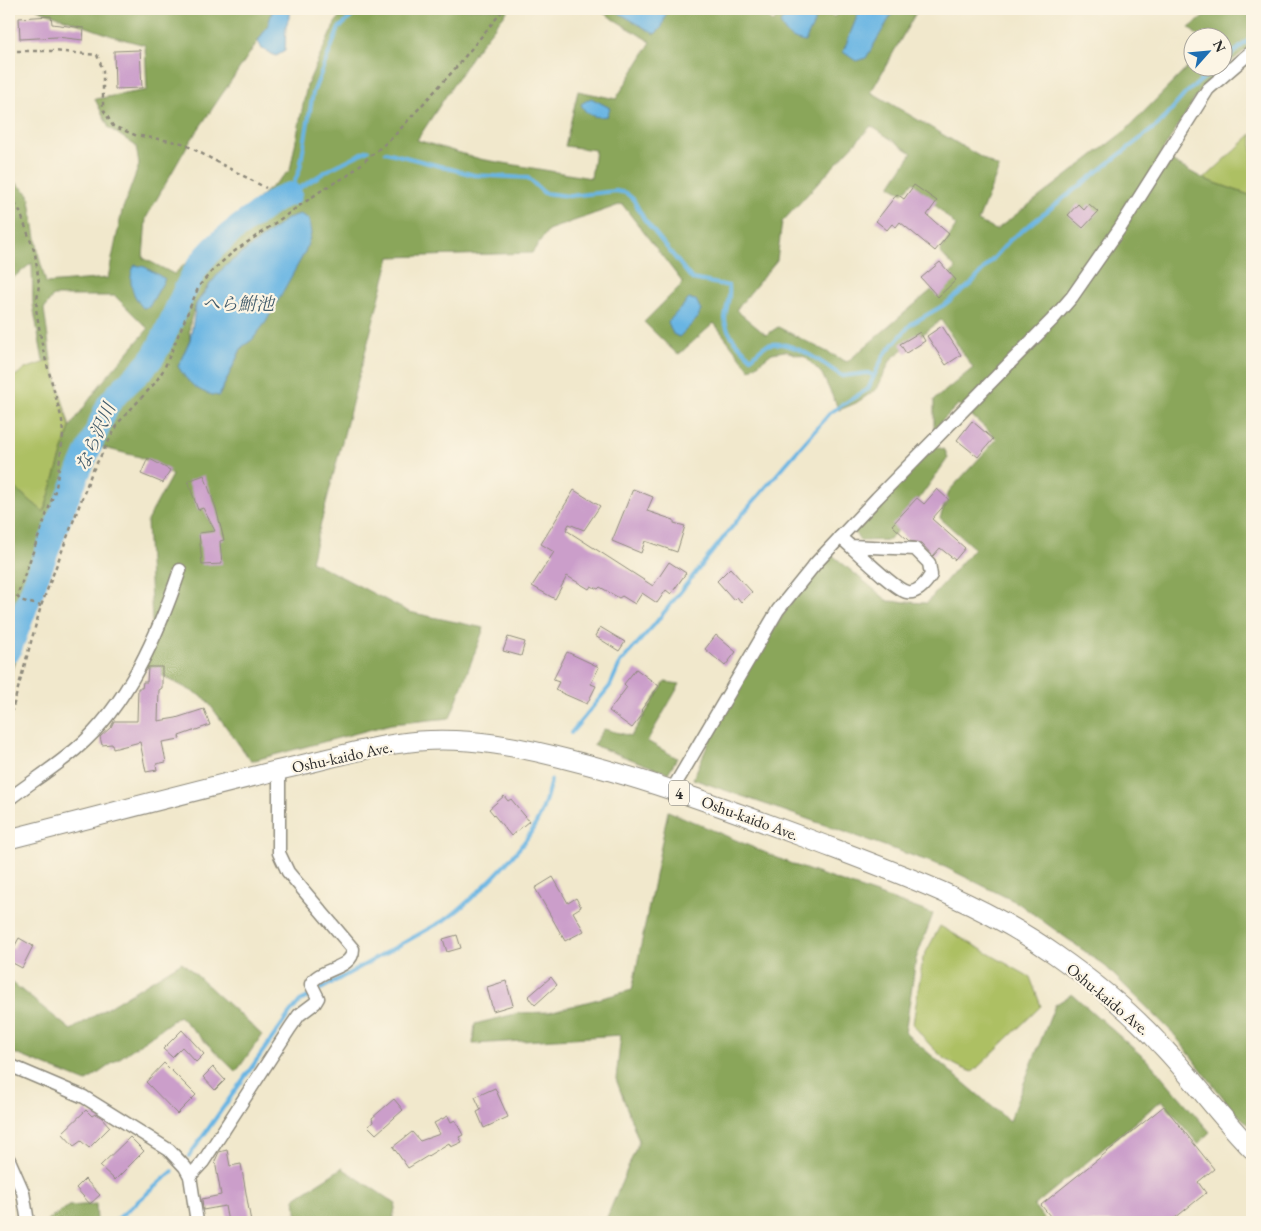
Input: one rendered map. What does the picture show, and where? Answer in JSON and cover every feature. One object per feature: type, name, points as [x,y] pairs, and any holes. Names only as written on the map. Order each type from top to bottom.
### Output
[{"type":"highway","name":"Oshu-kaido Ave.","points":[[9,839],[279,770],[371,749],[419,741],[462,740],[500,744],[540,752],[625,774],[762,822],[938,889],[1012,926],[1058,956],[1110,996],[1159,1043],[1235,1132],[1252,1149]]},
{"type":"street","points":[[672,790],[778,610],[1057,314],[1120,228],[1208,90],[1252,51]]},
{"type":"street","points":[[845,541],[915,549],[929,563],[931,575],[926,584],[917,590],[907,592],[897,586],[845,541]]},
{"type":"street","points":[[9,799],[77,749],[113,707],[149,649],[164,618],[180,570]]},
{"type":"street","points":[[190,1176],[203,1162],[299,1014],[315,1003],[318,998],[311,984],[314,978],[349,960],[353,955],[353,949],[288,872],[279,853],[279,770]]},
{"type":"street","points":[[9,1065],[84,1097],[169,1150],[185,1167],[190,1176],[197,1222]]},
{"type":"street","points":[[9,1160],[22,1192],[28,1222]]},
{"type":"path","points":[[9,721],[41,606],[100,456],[119,422],[155,383],[164,369],[199,286],[232,253],[325,188],[347,176],[381,147],[417,112],[504,9]]},
{"type":"path","points":[[9,51],[54,51],[97,55],[103,70],[103,109],[113,126],[135,135],[182,143],[266,188]]},
{"type":"path","points":[[9,197],[19,209],[35,253],[39,278],[37,318],[43,350],[62,420],[63,435],[56,488],[17,596],[20,600],[41,606]]},
{"type":"green space","points":[[37,9],[273,9],[268,25],[187,146],[146,218],[143,258],[174,274],[290,170],[307,85],[335,23],[346,9],[509,9],[476,50],[417,140],[480,159],[591,178],[595,150],[565,146],[578,91],[616,99],[651,42],[597,9],[750,9],[774,22],[781,9],[812,9],[835,17],[839,9],[918,9],[871,92],[999,168],[978,221],[996,230],[1125,131],[1184,71],[1184,78],[1213,78],[1199,92],[1160,155],[1204,179],[1252,196],[1252,470],[1248,489],[1252,490],[1252,765],[1248,773],[1252,774],[1252,1128],[1232,1109],[1173,1033],[1105,966],[1018,903],[945,867],[693,779],[725,705],[794,598],[831,554],[888,601],[927,603],[974,548],[940,518],[949,491],[997,439],[959,404],[934,429],[934,400],[973,368],[941,320],[891,359],[877,389],[856,403],[839,410],[822,374],[805,357],[785,351],[772,353],[750,370],[714,323],[678,355],[644,322],[683,283],[622,204],[548,230],[532,253],[390,257],[311,561],[409,612],[484,628],[450,718],[391,724],[251,761],[205,698],[136,662],[152,623],[147,521],[172,475],[140,457],[100,447],[88,467],[9,677],[9,483],[44,512],[70,427],[99,386],[148,329],[115,296],[53,296],[44,309],[51,360],[43,361],[33,305],[32,263],[9,281],[9,177],[29,194],[39,257],[46,283],[108,278],[122,211],[139,165],[136,146],[109,128],[95,99],[147,90],[145,45],[115,37]],"holes":[[[871,126],[912,153],[890,186],[903,193],[913,182],[956,226],[940,252],[956,269],[847,362],[778,327],[766,335],[736,310],[777,260],[782,222]],[[245,251],[305,252],[281,293],[242,347],[219,396],[198,360],[190,340],[190,327],[198,301],[215,278]]]},
{"type":"green space","points":[[1214,9],[1252,9],[1252,45],[1234,59],[1234,28],[1189,28]]},
{"type":"green space","points":[[1252,134],[1252,196],[1204,179]]},
{"type":"green space","points":[[51,360],[70,427],[44,512],[9,483],[9,380],[25,369]]},
{"type":"green space","points":[[935,446],[945,450],[948,458],[890,540],[860,541],[854,532],[898,482]]},
{"type":"green space","points":[[665,682],[680,684],[647,741],[677,758],[668,773],[593,745],[604,729],[631,736]]},
{"type":"green space","points":[[668,811],[794,865],[933,914],[916,959],[905,1033],[1009,1121],[1055,1005],[1072,994],[1151,1064],[1210,1132],[1198,1144],[1162,1100],[1034,1206],[1047,1222],[605,1222],[639,1141],[616,1079],[621,1035],[473,1044],[475,1024],[519,1013],[549,1012],[632,990]]},
{"type":"green space","points":[[940,926],[1030,977],[1041,1006],[973,1072],[954,1064],[939,1054],[913,1024],[923,958]]},
{"type":"green space","points":[[182,962],[262,1035],[236,1072],[179,1016],[86,1082],[9,1051],[9,980],[71,1030]]},
{"type":"green space","points":[[342,1168],[396,1204],[392,1222],[297,1222],[295,1198]]},
{"type":"green space","points":[[96,1204],[97,1222],[45,1222],[69,1206]]},
{"type":"water","points":[[273,9],[292,9],[286,26],[285,51],[276,56],[262,49],[258,41],[268,25]]},
{"type":"water","points":[[612,9],[665,9],[667,11],[662,27],[655,34]]},
{"type":"water","points":[[860,9],[895,9],[866,58],[856,61],[843,52]]},
{"type":"water","points":[[802,10],[816,19],[805,42],[790,36],[780,23],[788,12]]},
{"type":"water","points":[[591,98],[610,108],[607,116],[599,117],[588,114],[585,111],[581,104]]},
{"type":"water","name":"へら鮒池","points":[[300,214],[309,219],[311,234],[305,252],[266,322],[252,340],[242,347],[219,396],[200,390],[186,378],[178,366],[190,340],[196,304],[224,267],[288,218]]},
{"type":"water","points":[[135,265],[145,267],[165,279],[149,307],[143,308],[136,299],[132,288],[131,276]]},
{"type":"water","points":[[689,299],[696,300],[701,310],[697,319],[679,337],[673,334],[668,322]]},
{"type":"building","points":[[51,16],[52,24],[84,28],[83,40],[57,37],[20,39],[19,18]]},
{"type":"building","points":[[140,50],[142,88],[115,89],[114,51]]},
{"type":"building","points":[[914,185],[937,201],[927,215],[949,234],[935,251],[900,222],[896,227],[892,224],[887,230],[876,221],[897,194],[904,199]]},
{"type":"building","points":[[1078,204],[1084,210],[1089,204],[1098,212],[1083,228],[1068,215]]},
{"type":"building","points":[[940,262],[956,280],[938,297],[921,278]]},
{"type":"building","points":[[942,326],[961,355],[946,365],[927,336]]},
{"type":"building","points":[[920,332],[925,341],[906,353],[900,344]]},
{"type":"building","points":[[972,421],[993,439],[978,457],[957,440]]},
{"type":"building","points":[[148,458],[170,470],[163,483],[141,474]]},
{"type":"building","points":[[204,475],[216,508],[224,540],[220,541],[222,564],[202,565],[199,533],[215,531],[203,508],[198,510],[188,481]]},
{"type":"building","points":[[633,489],[653,497],[647,511],[674,520],[674,523],[685,526],[677,552],[645,541],[641,553],[612,541]]},
{"type":"building","points":[[937,489],[949,500],[932,519],[965,548],[955,560],[940,548],[933,556],[921,543],[909,541],[892,525],[917,498],[924,504]]},
{"type":"building","points":[[574,490],[600,506],[584,530],[569,524],[566,530],[653,586],[669,562],[686,573],[671,594],[666,590],[657,603],[642,593],[635,604],[622,596],[619,598],[600,587],[598,589],[591,586],[589,589],[567,576],[555,599],[532,586],[554,552],[541,544]]},
{"type":"building","points":[[730,568],[752,592],[741,602],[737,597],[734,600],[717,581]]},
{"type":"building","points":[[600,627],[625,642],[619,651],[595,636]]},
{"type":"building","points":[[716,635],[736,652],[725,666],[705,649]]},
{"type":"building","points":[[508,637],[525,642],[521,656],[503,651]]},
{"type":"building","points":[[567,652],[599,667],[591,684],[596,686],[587,704],[555,690],[559,682],[553,680]]},
{"type":"building","points":[[148,667],[162,667],[162,688],[159,690],[158,721],[176,718],[204,709],[210,725],[179,736],[180,739],[162,742],[166,762],[156,764],[157,770],[146,772],[140,742],[113,749],[112,744],[102,745],[100,737],[111,727],[114,721],[137,721],[138,688],[142,688],[143,682],[147,682]]},
{"type":"building","points":[[636,669],[659,686],[641,710],[644,713],[632,728],[609,711],[627,687],[624,684]]},
{"type":"building","points":[[504,796],[508,801],[511,799],[529,821],[511,836],[489,809]]},
{"type":"building","points":[[553,877],[568,903],[576,898],[581,907],[573,912],[584,931],[565,941],[535,888]]},
{"type":"building","points":[[457,935],[461,948],[447,952],[443,939]]},
{"type":"building","points":[[19,938],[33,946],[22,968],[9,961],[9,947],[13,949]]},
{"type":"building","points":[[551,977],[557,985],[535,1005],[528,997]]},
{"type":"building","points":[[506,981],[513,1005],[493,1011],[487,987]]},
{"type":"building","points":[[182,1030],[204,1054],[196,1062],[182,1047],[172,1057],[163,1049]]},
{"type":"building","points":[[164,1063],[196,1095],[177,1114],[146,1082]]},
{"type":"building","points":[[213,1067],[225,1080],[215,1090],[203,1077]]},
{"type":"building","points":[[495,1088],[508,1117],[484,1128],[477,1112],[481,1110],[475,1097]]},
{"type":"building","points":[[394,1099],[403,1110],[376,1134],[368,1126],[373,1122],[372,1118]]},
{"type":"building","points":[[1164,1106],[1214,1169],[1198,1182],[1206,1193],[1170,1222],[1055,1222],[1041,1205]]},
{"type":"building","points":[[86,1110],[92,1116],[95,1114],[101,1117],[110,1127],[89,1148],[81,1141],[74,1146],[62,1133]]},
{"type":"building","points":[[448,1116],[451,1122],[455,1120],[463,1135],[459,1137],[462,1142],[451,1147],[449,1143],[408,1168],[393,1147],[412,1132],[420,1141],[440,1134],[434,1123]]},
{"type":"building","points":[[130,1137],[144,1151],[115,1180],[100,1166]]},
{"type":"building","points":[[227,1150],[230,1166],[241,1164],[251,1222],[228,1222],[225,1206],[203,1210],[202,1199],[221,1195],[215,1161],[219,1152]]},
{"type":"building","points":[[85,1179],[100,1195],[90,1204],[76,1188]]},
{"type":"waterway","points":[[290,194],[300,168],[313,93],[339,28],[360,9]]},
{"type":"waterway","points":[[1234,52],[1252,37]]},
{"type":"waterway","points":[[386,152],[474,175],[528,178],[544,193],[569,196],[616,191],[626,193],[633,199],[644,219],[692,279],[729,286],[726,324],[734,340],[751,358],[763,347],[772,344],[783,344],[804,352],[842,376],[868,373],[874,376],[884,355],[911,324],[944,305],[971,284],[1010,240],[1159,124],[1186,93],[1204,78]]},
{"type":"waterway","points":[[290,194],[330,169],[368,150]]},
{"type":"waterway","name":"なら沢川","points":[[9,651],[66,501],[108,405],[152,358],[188,283],[207,255],[240,226],[277,199],[290,194]]},
{"type":"waterway","points":[[571,733],[610,686],[620,663],[654,625],[740,517],[831,412],[868,389],[874,376]]},
{"type":"waterway","points":[[321,989],[448,918],[470,900],[495,876],[527,838],[540,816],[551,780]]},
{"type":"waterway","points":[[189,1156],[290,1013],[300,1001],[308,997]]},
{"type":"waterway","points":[[114,1222],[173,1171]]}]
